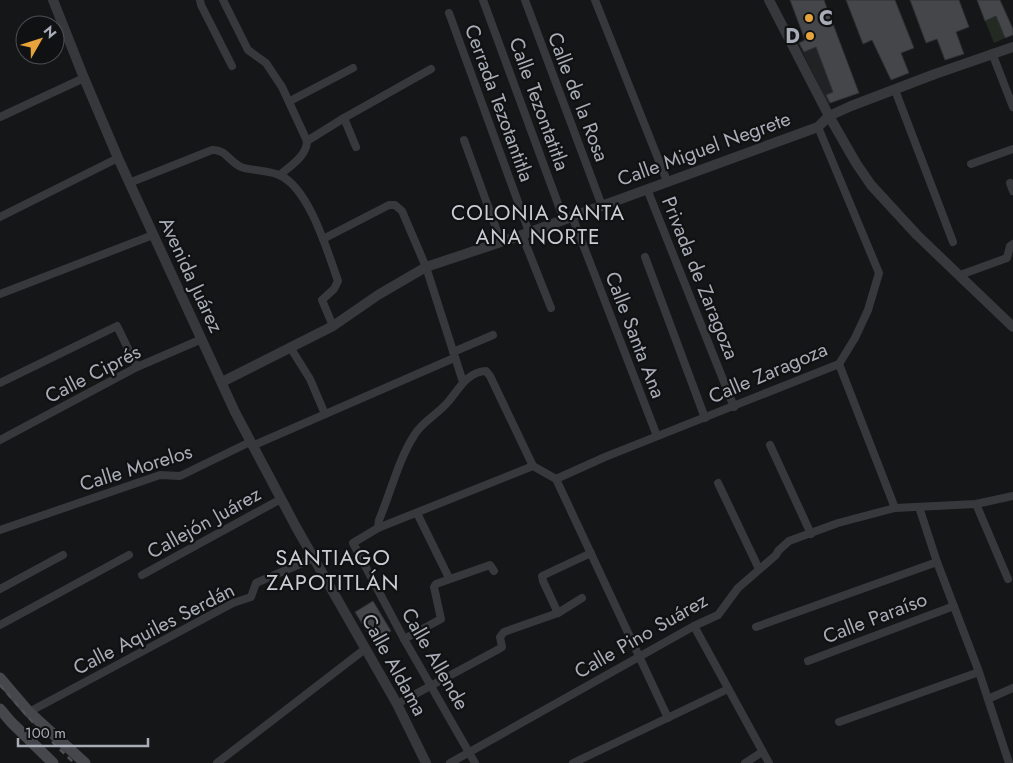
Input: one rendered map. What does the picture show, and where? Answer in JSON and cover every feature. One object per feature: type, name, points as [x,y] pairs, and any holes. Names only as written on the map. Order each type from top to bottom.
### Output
[{"type":"main road","points":[[0,678],[29,712],[85,763]]},
{"type":"main road","points":[[0,709],[53,763]]},
{"type":"street","name":"Avenida Juárez","points":[[53,0],[118,158],[202,340],[251,444],[314,558]]},
{"type":"street","points":[[200,0],[232,66]]},
{"type":"street","points":[[223,0],[248,50],[266,64],[290,101],[308,141],[304,153],[280,175]]},
{"type":"street","name":"Calle Tezontatitla","points":[[483,0],[568,218]]},
{"type":"street","name":"Calle de la Rosa","points":[[524,0],[602,206]]},
{"type":"street","points":[[595,0],[667,182]]},
{"type":"street","points":[[769,0],[829,116],[871,185],[917,235],[1012,325]]},
{"type":"street","name":"Cerrada Tezotantitla","points":[[449,13],[551,308]]},
{"type":"street","name":"Calle Miguel Negrete","points":[[222,382],[332,326],[378,295],[426,267],[602,206],[818,127],[829,116],[992,53],[1013,47]]},
{"type":"street","points":[[992,53],[1013,107]]},
{"type":"street","points":[[290,101],[353,68]]},
{"type":"street","points":[[308,141],[344,118],[431,69]]},
{"type":"street","points":[[0,117],[84,78]]},
{"type":"street","points":[[896,90],[953,242]]},
{"type":"street","points":[[344,118],[356,147]]},
{"type":"street","name":"Calle Zaragoza","points":[[556,479],[605,457],[839,364],[855,338],[868,310],[879,273],[818,127]]},
{"type":"street","points":[[464,140],[501,242]]},
{"type":"street","points":[[971,164],[1013,149]]},
{"type":"street","points":[[129,183],[212,150],[223,151],[236,165],[280,175],[292,185],[308,206],[324,239],[338,281],[338,285],[322,300],[332,326]]},
{"type":"street","points":[[0,217],[118,158]]},
{"type":"street","points":[[1010,183],[1013,191]]},
{"type":"street","name":"Privada de Zaragoza","points":[[647,189],[734,407]]},
{"type":"street","points":[[324,239],[389,205],[396,205],[402,211],[426,267],[463,382]]},
{"type":"street","name":"Calle Santa Ana","points":[[568,218],[657,436]]},
{"type":"street","points":[[0,294],[153,235]]},
{"type":"street","points":[[960,275],[1007,258],[1010,246],[1013,244]]},
{"type":"street","points":[[645,257],[706,418]]},
{"type":"street","points":[[0,383],[117,326],[138,367]]},
{"type":"street","name":"Calle Morelos","points":[[0,530],[160,475],[180,476],[251,444],[325,414],[454,355],[493,335]]},
{"type":"street","name":"Calle Ciprés","points":[[0,440],[138,367],[202,340]]},
{"type":"street","points":[[290,347],[310,379],[325,414]]},
{"type":"street","points":[[839,364],[895,508]]},
{"type":"street","points":[[532,466],[378,528],[379,520],[395,478],[414,434],[448,402],[463,382],[486,371],[532,466],[556,479],[668,718]]},
{"type":"street","points":[[770,445],[811,534]]},
{"type":"street","points":[[718,483],[759,569]]},
{"type":"street","name":"Calle Pino Suárez","points":[[450,763],[694,626],[718,615],[738,588],[789,541],[838,523],[895,508],[976,504],[1013,496]]},
{"type":"street","name":"Callejón Juárez","points":[[142,575],[281,500]]},
{"type":"street","points":[[976,504],[1008,579]]},
{"type":"street","points":[[918,507],[979,672],[1009,763]]},
{"type":"street","points":[[417,513],[450,578]]},
{"type":"street","name":"Calle Allende","points":[[378,528],[353,543],[404,639],[476,763]]},
{"type":"street","points":[[558,613],[542,576],[590,553]]},
{"type":"street","points":[[0,590],[63,555]]},
{"type":"street","points":[[0,625],[129,556]]},
{"type":"street","name":"Calle Aldama","points":[[314,558],[396,704],[426,763]]},
{"type":"street","name":"Calle Aquiles Serdán","points":[[29,712],[233,603],[251,597],[256,584],[314,558]]},
{"type":"street","points":[[756,627],[937,562]]},
{"type":"street","points":[[404,639],[441,619],[434,586],[450,578],[490,565],[494,571]]},
{"type":"street","points":[[396,704],[502,647],[500,637],[504,632],[558,613],[582,598]]},
{"type":"street","name":"Calle Paraíso","points":[[808,662],[954,606]]},
{"type":"street","points":[[694,626],[769,763]]},
{"type":"street","points":[[217,763],[365,649]]},
{"type":"street","points":[[839,722],[979,672]]},
{"type":"street","points":[[988,699],[1013,688]]},
{"type":"street","points":[[573,763],[728,689]]},
{"type":"street","points":[[745,763],[762,752]]},
{"type":"shaded area","points":[[996,16],[1005,38],[994,43],[985,21]]},
{"type":"shaded area","points":[[826,32],[851,96],[828,104],[798,43]]},
{"type":"building","points":[[790,0],[824,0],[859,93],[830,103],[826,95],[833,92],[816,47],[804,52],[799,43],[805,40]]},
{"type":"building","points":[[846,0],[895,0],[914,48],[901,53],[909,73],[891,80],[872,40],[863,44]]},
{"type":"building","points":[[910,0],[959,0],[969,27],[956,32],[964,54],[945,60],[937,39],[926,43]]},
{"type":"building","points":[[977,0],[1000,0],[1013,29],[1013,35],[1005,38],[996,16],[985,21]]},
{"type":"building","points":[[373,601],[391,631],[373,642],[355,612]]},
{"type":"railway","points":[[0,685],[37,727],[74,763]]},
{"type":"place","name":"C","points":[[809,18]]},
{"type":"place","name":"D","points":[[810,36]]},
{"type":"district","name":"COLONIA SANTA ANA NORTE","points":[[538,225]]},
{"type":"district","name":"SANTIAGO ZAPOTITLÁN","points":[[333,570]]}]
